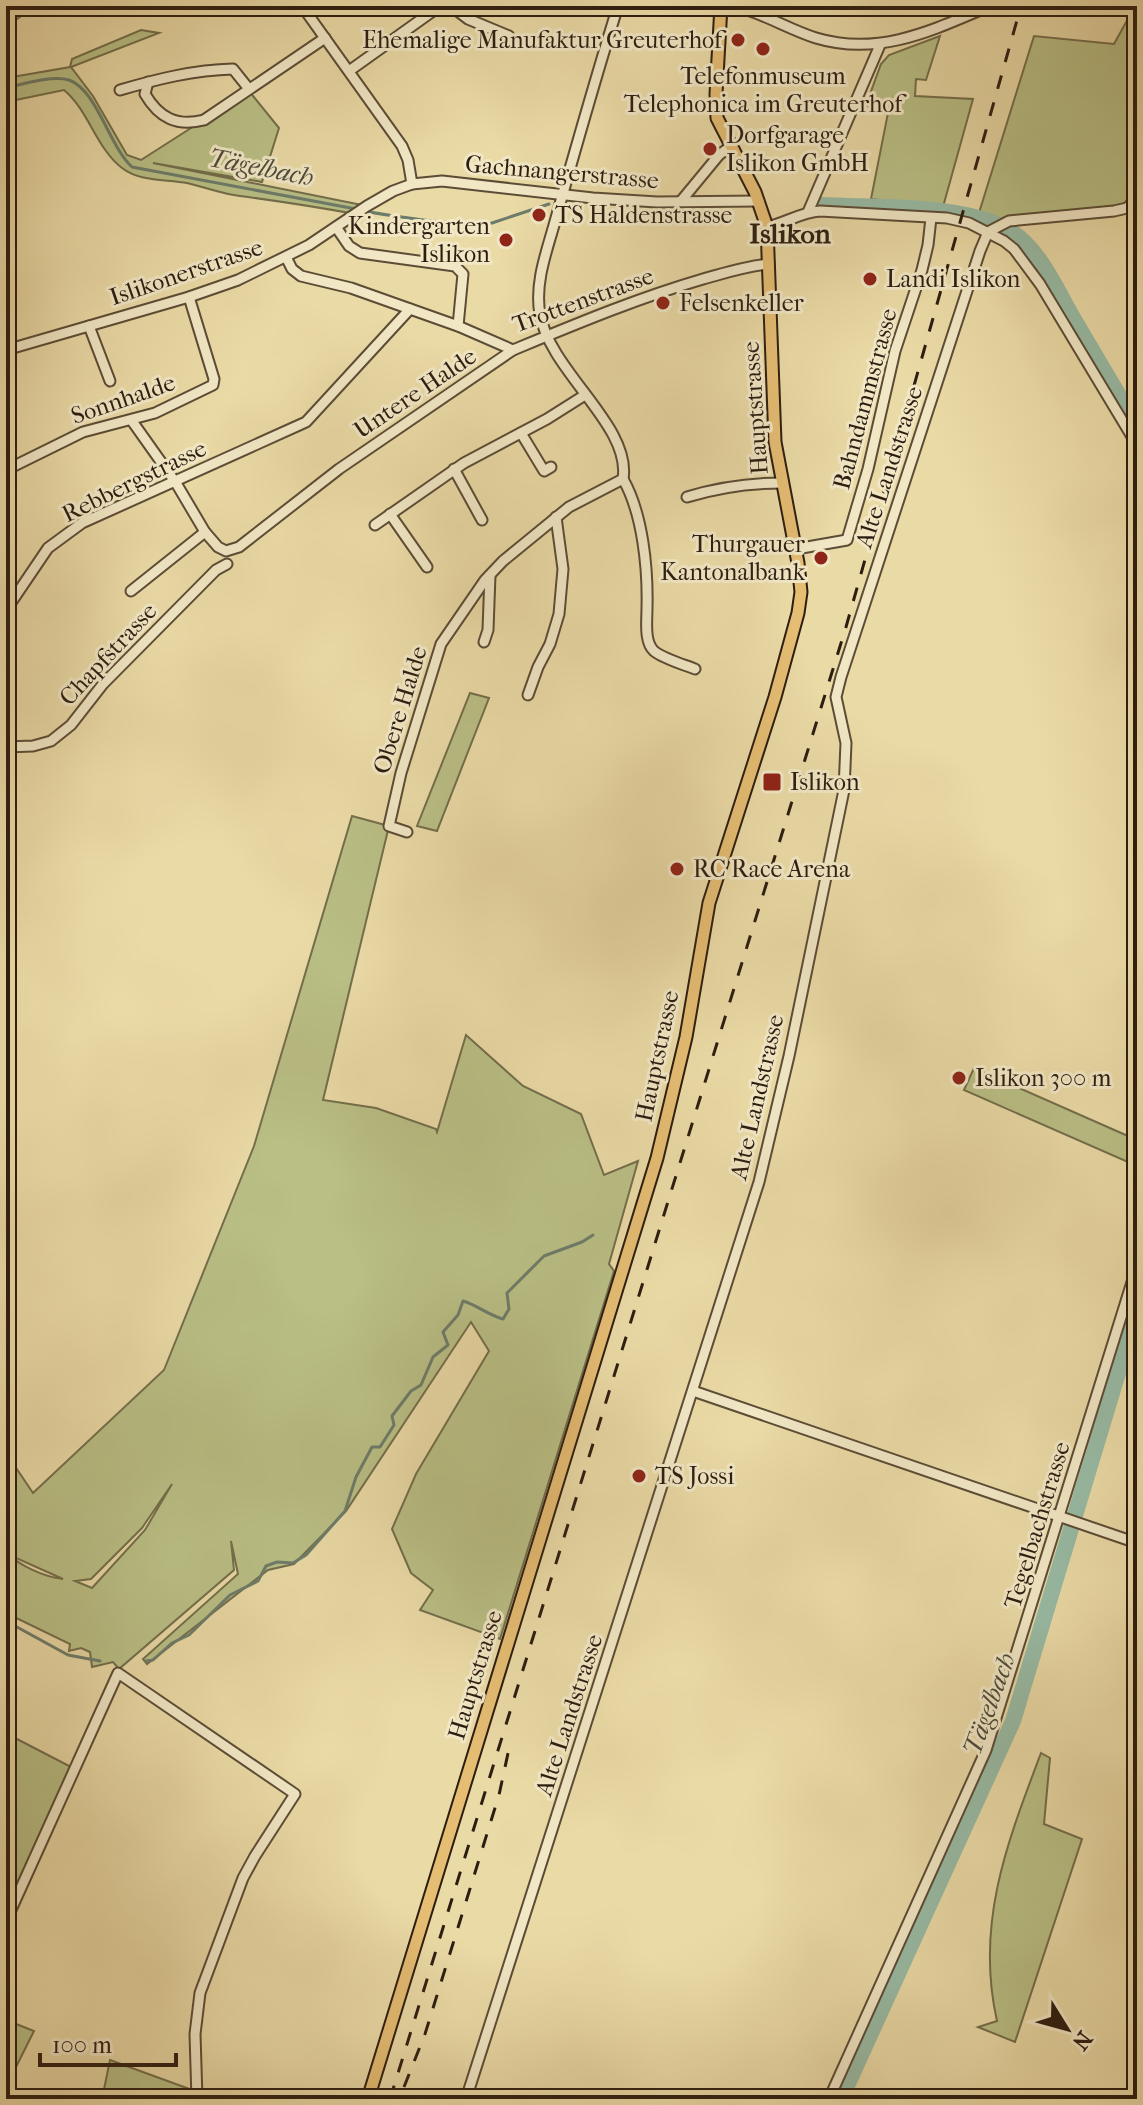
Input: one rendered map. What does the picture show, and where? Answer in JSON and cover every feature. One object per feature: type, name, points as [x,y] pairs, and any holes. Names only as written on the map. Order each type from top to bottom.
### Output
[{"type":"main road","name":"Hauptstrasse","points":[[368,2099],[658,1156],[686,1037],[709,903],[775,697],[798,613],[801,587],[773,416],[767,227],[759,201],[720,125],[716,106],[721,6]]},
{"type":"street","points":[[302,6],[402,146],[412,184]]},
{"type":"street","points":[[349,71],[440,6]]},
{"type":"street","points":[[451,6],[468,19],[509,36]]},
{"type":"street","points":[[618,6],[538,284],[539,311],[545,337],[559,361],[622,452],[625,464],[623,479],[633,504],[648,581],[647,628],[650,645],[655,652],[695,669]]},
{"type":"street","points":[[734,6],[826,40],[852,45],[880,45],[913,38],[990,6]]},
{"type":"street","points":[[764,16],[770,6]]},
{"type":"street","points":[[148,82],[145,94],[153,109],[177,123],[190,124],[204,120],[325,38]]},
{"type":"street","points":[[808,212],[880,45]]},
{"type":"street","points":[[120,90],[171,75],[233,69],[249,89]]},
{"type":"street","points":[[681,201],[719,155],[731,146]]},
{"type":"street","name":"Gachnangerstrasse","points":[[367,206],[412,184],[442,181],[611,199],[759,201]]},
{"type":"street","points":[[767,227],[785,223],[808,212],[931,218],[995,228],[1127,208],[1137,198]]},
{"type":"street","name":"Islikonerstrasse","points":[[6,350],[238,280],[286,257],[367,206]]},
{"type":"street","name":"Bahndammstrasse","points":[[796,549],[847,540],[872,454],[895,351],[922,270],[931,218]]},
{"type":"street","points":[[336,227],[349,246],[360,253],[455,266],[463,274],[458,326]]},
{"type":"street","points":[[995,228],[1030,268],[1137,445]]},
{"type":"street","name":"Alte Landstrasse","points":[[466,2099],[759,1182],[789,1056],[844,790],[846,749],[837,707],[841,677],[995,228]]},
{"type":"street","name":"Trottenstrasse","points":[[286,257],[292,269],[301,276],[335,283],[410,309],[513,350],[607,311],[690,283],[769,264]]},
{"type":"street","name":"Sonnhalde","points":[[6,470],[83,432],[155,413],[213,385],[214,379],[189,297]]},
{"type":"street","name":"Rebbergstrasse","points":[[6,610],[48,548],[82,523],[306,422],[410,309]]},
{"type":"street","points":[[89,326],[110,381]]},
{"type":"street","name":"Untere Halde","points":[[205,532],[218,547],[226,551],[239,547],[339,469],[513,350]]},
{"type":"street","points":[[375,525],[454,469],[585,395]]},
{"type":"street","points":[[131,591],[205,532],[176,483],[132,421]]},
{"type":"street","points":[[521,433],[544,471],[551,467]]},
{"type":"street","points":[[454,469],[482,520]]},
{"type":"street","name":"Obere Halde","points":[[407,832],[389,826],[401,773],[441,644],[503,561],[556,517],[623,479]]},
{"type":"street","points":[[687,497],[726,485],[782,483]]},
{"type":"street","points":[[390,514],[427,567]]},
{"type":"street","points":[[528,695],[559,614],[563,569],[556,517]]},
{"type":"street","name":"Chapfstrasse","points":[[6,747],[33,746],[51,741],[71,725],[123,663],[216,570],[227,564]]},
{"type":"street","points":[[484,642],[488,630],[490,575]]},
{"type":"street","name":"Tegelbachstrasse","points":[[829,2099],[980,1765],[999,1714],[1064,1518],[1137,1266]]},
{"type":"street","points":[[693,1391],[1137,1543]]},
{"type":"street","points":[[6,1921],[118,1673],[295,1794],[243,1878],[200,1993],[195,2034],[197,2099]]},
{"type":"green space","points":[[6,6],[35,6],[6,27]]},
{"type":"green space","points":[[1135,6],[1137,211],[1113,207],[1005,217],[996,222],[978,216],[1034,36],[1114,44]]},
{"type":"green space","points":[[141,30],[159,33],[71,67],[93,96],[127,155],[141,160],[249,91],[279,128],[262,182],[153,163],[367,206],[355,214],[137,176],[113,160],[80,108],[64,90],[6,102],[6,78],[70,67],[72,59]]},
{"type":"green space","points":[[940,36],[926,80],[916,79],[915,96],[973,99],[943,207],[871,199],[888,113],[862,104],[870,94],[881,64],[889,55]]},
{"type":"green space","points":[[470,693],[489,698],[437,831],[417,826]]},
{"type":"green space","points":[[352,816],[389,826],[323,1100],[376,1108],[436,1129],[437,1132],[466,1035],[523,1086],[581,1114],[604,1175],[638,1161],[609,1264],[614,1271],[500,1639],[420,1610],[433,1590],[411,1573],[392,1529],[416,1474],[489,1351],[471,1322],[346,1511],[294,1564],[268,1570],[147,1664],[143,1659],[238,1574],[231,1541],[234,1570],[119,1669],[113,1662],[92,1667],[90,1652],[81,1648],[69,1651],[70,1644],[6,1613],[6,1552],[32,1570],[63,1579],[16,1558],[6,1547],[6,1453],[33,1493],[164,1370],[254,1146]],"holes":[[[172,1484],[145,1530],[92,1588],[75,1581],[91,1579],[142,1528]]]},
{"type":"green space","points":[[974,1068],[1137,1140],[1137,1166],[964,1090]]},
{"type":"green space","points":[[15,1738],[73,1768],[6,1915],[6,1751]]},
{"type":"green space","points":[[1041,1753],[1050,1758],[1044,1824],[1082,1839],[1015,2042],[978,2027],[997,2021],[991,1985],[992,1917],[1006,1852]]},
{"type":"green space","points":[[6,2020],[34,2031],[6,2087]]},
{"type":"green space","points":[[110,2060],[195,2091],[195,2099],[102,2099]]},
{"type":"waterway","name":"Tägelbach","points":[[6,88],[54,79],[69,80],[79,86],[95,106],[116,146],[132,167],[356,209]]},
{"type":"waterway","name":"Tägelbach","points":[[363,211],[444,222],[492,223],[549,204]]},
{"type":"waterway","name":"Tägelbach","points":[[821,205],[941,211],[965,215],[1007,229],[1029,246],[1046,270],[1137,426]]},
{"type":"waterway","points":[[146,1661],[153,1660],[172,1643],[189,1635],[230,1595],[258,1581],[266,1566],[277,1562],[293,1563],[306,1555],[345,1511],[356,1477],[372,1447],[380,1447],[394,1425],[392,1416],[411,1391],[421,1385],[433,1357],[448,1345],[443,1332],[458,1315],[463,1301],[503,1319],[509,1309],[507,1293],[544,1256],[593,1235]]},
{"type":"waterway","name":"Tägelbach","points":[[841,2099],[1013,1721],[1137,1310]]},
{"type":"waterway","points":[[6,1621],[68,1655],[100,1661]]},
{"type":"railway","points":[[390,2099],[846,627],[1021,6]]},
{"type":"railway","points":[[404,2087],[425,2034],[499,1795],[510,1744]]},
{"type":"place","name":"Ehemalige Manufaktur Greuterhof","points":[[738,40]]},
{"type":"place","name":"Telefonmuseum Telephonica im Greuterhof","points":[[763,49]]},
{"type":"place","name":"Dorfgarage Islikon GmbH","points":[[710,149]]},
{"type":"place","name":"TS Haldenstrasse","points":[[539,215]]},
{"type":"place","name":"Kindergarten Islikon","points":[[506,240]]},
{"type":"place","name":"Landi Islikon","points":[[870,279]]},
{"type":"place","name":"Felsenkeller","points":[[663,303]]},
{"type":"place","name":"Thurgauer Kantonalbank","points":[[821,558]]},
{"type":"place","name":"Islikon","points":[[772,782]]},
{"type":"place","name":"RC Race Arena","points":[[677,869]]},
{"type":"place","name":"Islikon 300 m","points":[[959,1078]]},
{"type":"place","name":"TS Jossi","points":[[639,1476]]},
{"type":"district","name":"Islikon","points":[[790,233]]}]
